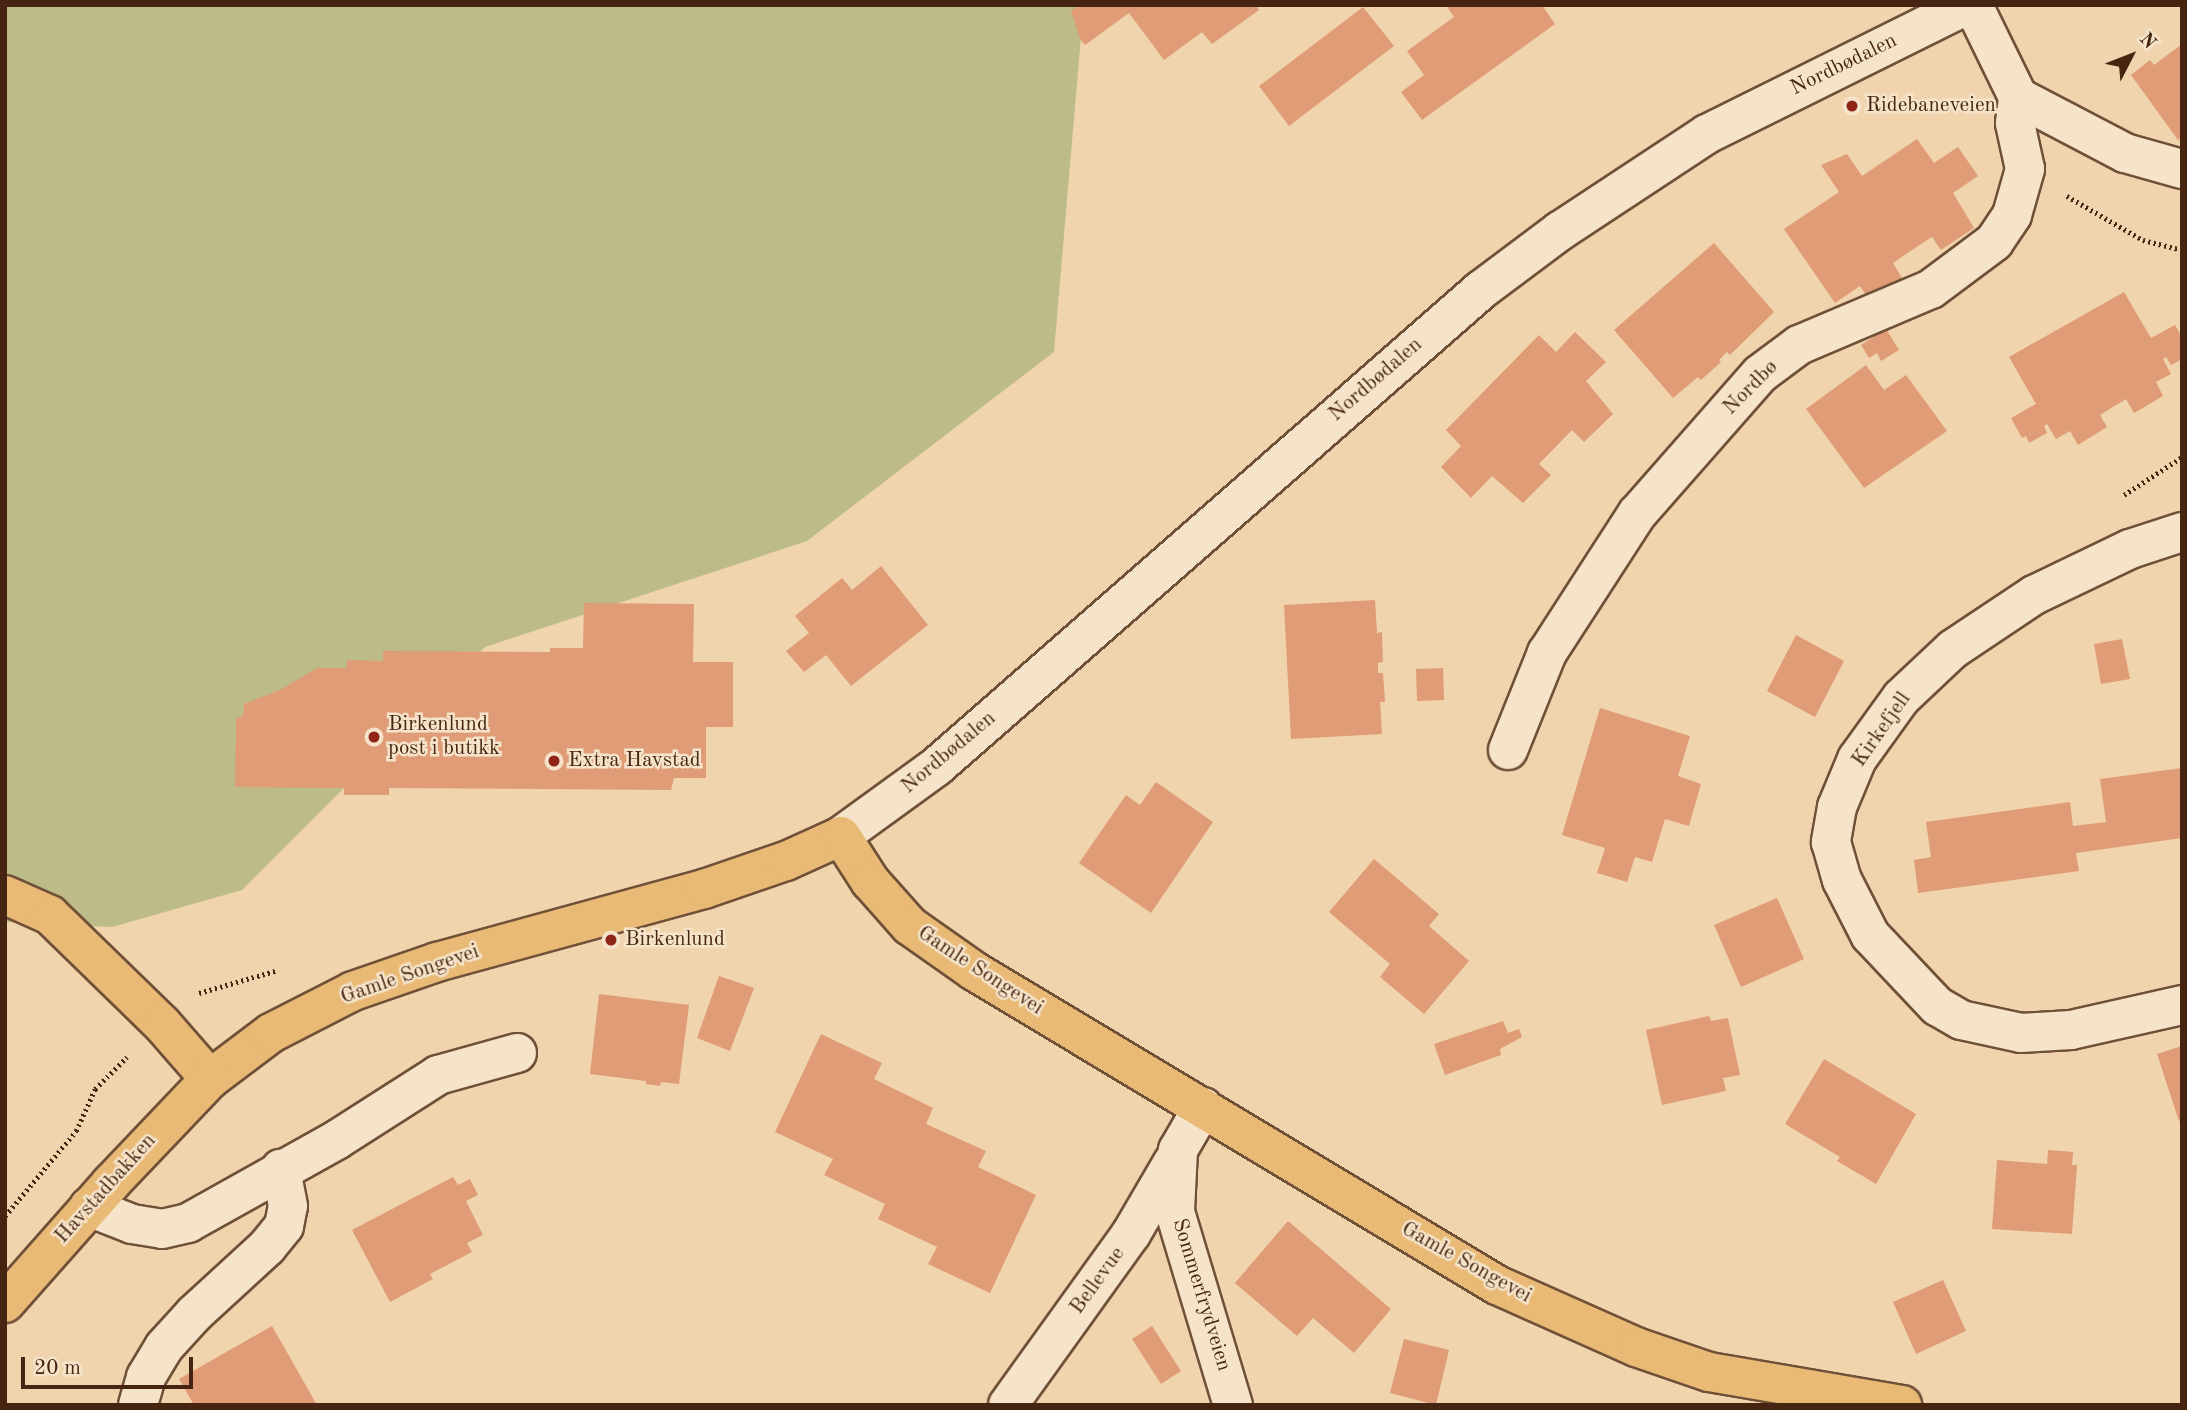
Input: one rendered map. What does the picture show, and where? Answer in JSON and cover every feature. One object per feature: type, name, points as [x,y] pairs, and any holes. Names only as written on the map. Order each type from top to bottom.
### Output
[{"type":"main road","name":"Gamle Songevei","points":[[210,1079],[271,1033],[353,991],[437,961],[704,889],[786,861],[841,836],[870,881],[911,926],[974,971],[1497,1285],[1636,1348],[1709,1372],[1902,1405]]},
{"type":"main road","points":[[5,895],[50,915],[162,1024],[210,1079]]},
{"type":"main road","name":"Havstadbakken","points":[[5,1303],[89,1208],[210,1079]]},
{"type":"street","name":"Nordbødalen","points":[[841,836],[936,766],[1481,290],[1540,245],[1630,182],[1707,134],[1967,5]]},
{"type":"street","points":[[1973,5],[2018,97],[2125,153],[2182,169]]},
{"type":"street","name":"Nordbø","points":[[1508,750],[1548,653],[1637,514],[1760,374],[1799,345],[1931,289],[1994,242],[2012,215],[2025,169],[2015,123],[2018,97]]},
{"type":"street","name":"Kirkefjell","points":[[2182,531],[2130,549],[2034,595],[1953,649],[1901,698],[1857,759],[1836,807],[1831,842],[1842,880],[1870,935],[1937,1006],[1961,1020],[2021,1033],[2059,1031],[2182,1005]]},
{"type":"street","points":[[89,1208],[132,1224],[162,1229],[188,1223],[281,1168],[338,1139],[438,1075],[517,1053]]},
{"type":"street","name":"Sommerfrydveien","points":[[1203,1107],[1178,1150],[1175,1212],[1233,1405]]},
{"type":"street","name":"Bellevue","points":[[1008,1405],[1131,1234],[1178,1150]]},
{"type":"street","points":[[138,1405],[146,1377],[164,1347],[194,1314],[267,1247],[284,1226],[288,1206],[281,1168]]},
{"type":"path","points":[[2025,169],[2143,240],[2182,250]]},
{"type":"path","points":[[5,1216],[76,1131],[95,1089],[162,1024],[201,992],[290,967]]},
{"type":"shaded area","points":[[5,5],[1106,5],[1082,25],[1054,352],[807,541],[485,647],[242,890],[112,927],[5,922]]},
{"type":"building","points":[[1078,5],[1256,5],[1259,10],[1212,44],[1202,32],[1164,60],[1129,13],[1085,45],[1080,39],[1071,11]]},
{"type":"building","points":[[1446,5],[1542,5],[1555,24],[1422,120],[1401,92],[1424,75],[1407,51],[1454,17]]},
{"type":"building","points":[[1363,7],[1394,46],[1289,126],[1259,86]]},
{"type":"building","points":[[2182,44],[2182,137],[2178,140],[2131,75],[2150,60],[2154,65]]},
{"type":"building","points":[[1917,139],[1934,163],[1958,147],[1978,176],[1953,193],[1974,228],[1941,250],[1932,237],[1893,263],[1902,278],[1869,300],[1860,286],[1835,303],[1784,229],[1839,192],[1821,165],[1847,154],[1862,176]]},
{"type":"building","points":[[1714,243],[1774,312],[1730,355],[1727,352],[1719,360],[1721,362],[1701,380],[1698,377],[1673,398],[1614,330]]},
{"type":"building","points":[[2124,292],[2151,338],[2175,325],[2182,337],[2182,359],[2171,365],[2166,357],[2163,359],[2171,374],[2156,382],[2163,396],[2134,413],[2126,399],[2100,415],[2107,427],[2078,445],[2070,431],[2056,439],[2047,424],[2044,426],[2047,433],[2029,443],[2026,436],[2022,438],[2011,418],[2036,404],[2009,357]]},
{"type":"building","points":[[1886,329],[1899,350],[1881,361],[1877,353],[1869,358],[1861,345]]},
{"type":"building","points":[[1575,332],[1606,362],[1586,381],[1613,414],[1584,442],[1572,430],[1539,464],[1551,475],[1523,503],[1492,476],[1471,498],[1441,467],[1461,446],[1446,430],[1539,335],[1556,352]]},
{"type":"building","points":[[1866,365],[1884,390],[1906,375],[1947,431],[1864,488],[1806,409]]},
{"type":"building","points":[[881,566],[928,625],[851,686],[826,655],[804,672],[786,651],[809,633],[795,616],[842,578],[852,590]]},
{"type":"building","points":[[1375,600],[1377,633],[1382,632],[1383,662],[1378,663],[1378,673],[1383,673],[1385,702],[1380,702],[1382,734],[1291,739],[1284,605]]},
{"type":"building","points":[[584,603],[694,604],[693,662],[733,662],[733,727],[706,727],[706,778],[674,778],[671,790],[389,788],[389,795],[344,795],[344,788],[235,787],[236,718],[243,716],[244,704],[280,690],[317,668],[347,668],[347,660],[383,661],[383,651],[550,652],[550,648],[583,648]]},
{"type":"building","points":[[1796,635],[1844,661],[1815,717],[1767,691]]},
{"type":"building","points":[[2122,639],[2130,679],[2101,684],[2094,644]]},
{"type":"building","points":[[1443,668],[1444,700],[1417,701],[1416,669]]},
{"type":"building","points":[[1600,708],[1690,736],[1678,776],[1701,784],[1689,826],[1665,819],[1652,862],[1635,857],[1627,882],[1597,873],[1605,848],[1562,835]]},
{"type":"building","points":[[2182,768],[2182,838],[2076,853],[2079,871],[1918,893],[1914,860],[1931,857],[1926,822],[2070,802],[2073,826],[2106,822],[2100,779]]},
{"type":"building","points":[[1156,782],[1213,822],[1151,913],[1079,863],[1126,795],[1140,805]]},
{"type":"building","points":[[1374,859],[1439,914],[1429,926],[1469,961],[1424,1014],[1380,977],[1390,964],[1329,912]]},
{"type":"building","points":[[1777,898],[1804,959],[1741,987],[1714,925]]},
{"type":"building","points":[[719,976],[754,988],[730,1051],[697,1038]]},
{"type":"building","points":[[599,994],[689,1005],[679,1084],[661,1082],[660,1086],[646,1084],[646,1081],[590,1074]]},
{"type":"building","points":[[1709,1016],[1711,1021],[1728,1018],[1740,1075],[1723,1078],[1726,1091],[1662,1105],[1646,1030]]},
{"type":"building","points":[[1503,1021],[1508,1033],[1519,1029],[1522,1037],[1500,1049],[1501,1055],[1445,1075],[1434,1044]]},
{"type":"building","points":[[821,1034],[882,1063],[874,1079],[933,1108],[926,1124],[986,1151],[978,1167],[1036,1195],[990,1293],[928,1264],[937,1247],[878,1219],[885,1204],[824,1175],[833,1159],[775,1132]]},
{"type":"building","points":[[2182,1046],[2182,1120],[2179,1121],[2157,1054]]},
{"type":"building","points":[[1824,1059],[1916,1114],[1876,1184],[1837,1161],[1840,1157],[1785,1124]]},
{"type":"building","points":[[2048,1150],[2073,1152],[2072,1165],[2077,1165],[2072,1234],[1992,1229],[1997,1160],[2047,1164]]},
{"type":"building","points":[[453,1177],[458,1185],[470,1179],[478,1195],[466,1201],[483,1235],[467,1243],[472,1252],[430,1274],[433,1279],[390,1302],[352,1230]]},
{"type":"building","points":[[1288,1221],[1391,1309],[1354,1353],[1313,1318],[1297,1336],[1235,1283]]},
{"type":"building","points":[[1943,1280],[1966,1331],[1916,1354],[1893,1302]]},
{"type":"building","points":[[272,1326],[317,1405],[194,1405],[179,1379]]},
{"type":"building","points":[[1152,1326],[1181,1371],[1161,1384],[1132,1339]]},
{"type":"building","points":[[1404,1339],[1449,1350],[1436,1405],[1390,1393]]},
{"type":"place","name":"Ridebaneveien","points":[[1852,106]]},
{"type":"place","name":"Birkenlund post i butikk","points":[[374,737]]},
{"type":"place","name":"Extra Havstad","points":[[554,761]]},
{"type":"place","name":"Birkenlund","points":[[611,940]]}]
